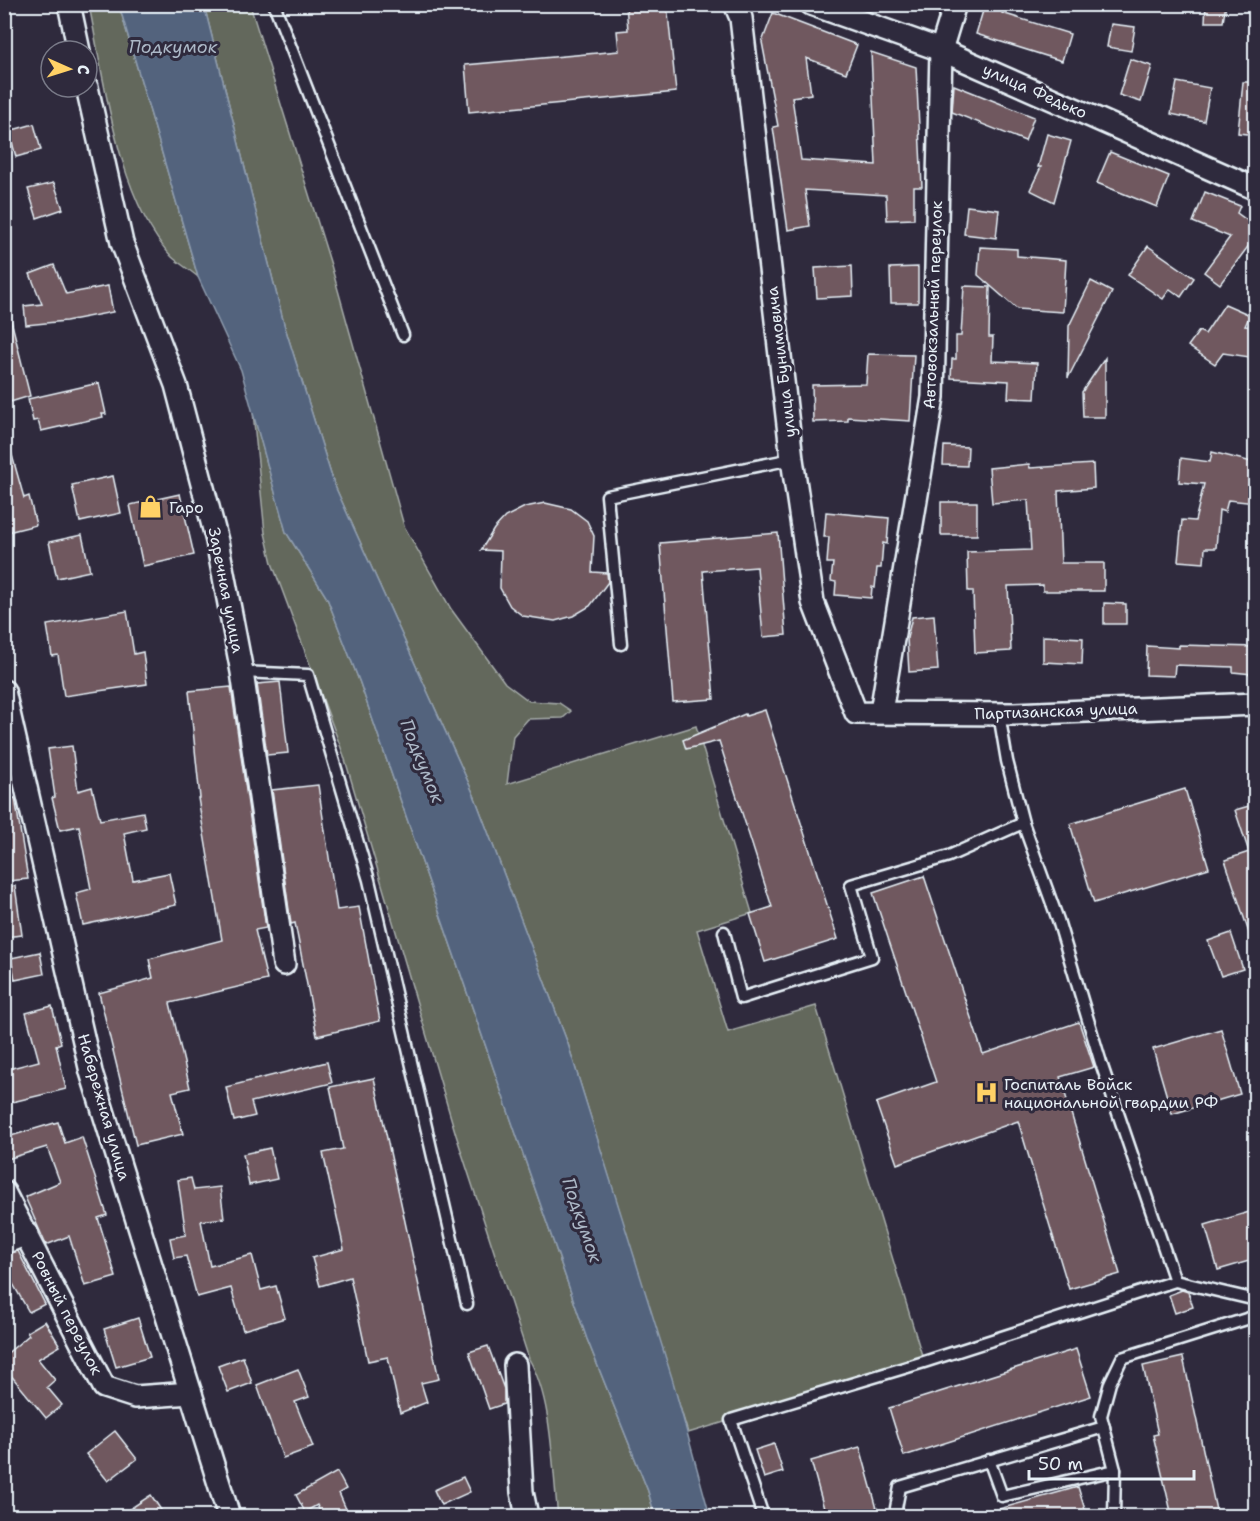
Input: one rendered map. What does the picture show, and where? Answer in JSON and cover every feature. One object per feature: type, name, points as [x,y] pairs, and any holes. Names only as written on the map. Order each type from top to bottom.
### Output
[{"type":"street","points":[[69,4],[76,39]]},
{"type":"street","name":"улица Бунимовича","points":[[735,4],[741,18],[792,459],[813,602],[856,713]]},
{"type":"street","name":"улица Федько","points":[[811,4],[941,50],[1256,189]]},
{"type":"street","name":"Автовокзальный переулок","points":[[881,712],[933,397],[941,50],[955,4]]},
{"type":"street","name":"Заречная улица","points":[[90,99],[122,243],[176,385],[214,530],[242,672],[284,964]]},
{"type":"street","name":"Набережная улица","points":[[4,691],[91,1072],[228,1516]]},
{"type":"street","name":"Партизанская улица","points":[[856,713],[999,714],[1256,704]]},
{"type":"street","name":"Ровный переулок","points":[[4,1192],[104,1387],[135,1397],[191,1393]]},
{"type":"street","points":[[4,1243],[27,1234]]},
{"type":"street","points":[[515,1365],[522,1492],[527,1516]]},
{"type":"lane","points":[[274,4],[403,335]]},
{"type":"lane","points":[[621,644],[607,496],[792,459]]},
{"type":"lane","points":[[242,672],[308,675],[369,880],[467,1304]]},
{"type":"lane","points":[[999,714],[1023,823],[1058,920],[1101,1063],[1175,1281]]},
{"type":"lane","points":[[724,932],[741,998],[872,957],[851,885],[949,856],[1023,823]]},
{"type":"lane","points":[[764,1516],[731,1420],[924,1362],[1175,1281],[1256,1300]]},
{"type":"lane","points":[[1114,1516],[1114,1470],[1101,1416],[1110,1383],[1122,1358],[1256,1316]]},
{"type":"lane","points":[[897,1516],[896,1508],[900,1487],[1104,1427]]},
{"type":"lane","points":[[989,1461],[1002,1496],[1114,1470]]},
{"type":"green space","points":[[89,5],[119,5],[198,277],[172,257],[154,233],[138,204],[116,138],[99,57],[99,39],[96,39]]},
{"type":"green space","points":[[204,5],[250,5],[331,265],[404,526],[451,609],[505,683],[529,701],[559,703],[571,711],[563,718],[528,719],[513,736],[507,784],[696,726],[752,913],[697,930],[728,1032],[816,1006],[924,1362],[688,1433],[568,1044],[474,795],[334,484],[284,324]]},
{"type":"green space","points":[[253,412],[286,532],[327,598],[360,683],[587,1339],[648,1491],[655,1516],[558,1516],[550,1435],[543,1394],[529,1359],[456,1135],[344,756],[272,563],[265,533]]},
{"type":"water","name":"Подкумок","points":[[119,5],[204,5],[284,324],[334,484],[474,795],[568,1044],[672,1378],[710,1516],[655,1516],[648,1491],[587,1339],[360,683],[327,598],[286,532],[241,370],[198,277]]},
{"type":"building","points":[[626,4],[667,4],[676,92],[469,112],[465,65],[619,51],[617,31],[628,30]]},
{"type":"building","points":[[985,4],[1005,4],[1002,13],[1070,34],[1062,61],[976,34]]},
{"type":"building","points":[[1206,4],[1226,4],[1223,22],[1205,22]]},
{"type":"building","points":[[773,13],[857,45],[846,73],[806,58],[811,94],[792,97],[801,160],[876,165],[871,52],[916,67],[922,187],[914,187],[914,219],[887,220],[886,195],[805,190],[810,226],[788,230],[773,127],[778,126],[762,42]]},
{"type":"building","points":[[1111,24],[1135,27],[1131,51],[1107,47]]},
{"type":"building","points":[[1130,59],[1152,66],[1141,102],[1119,95]]},
{"type":"building","points":[[1177,82],[1210,88],[1204,121],[1171,114]]},
{"type":"building","points":[[1243,82],[1256,82],[1256,135],[1238,133]]},
{"type":"building","points":[[954,85],[1034,117],[1025,141],[952,112]]},
{"type":"building","points":[[34,124],[41,150],[16,157],[9,131]]},
{"type":"building","points":[[1047,134],[1071,141],[1054,202],[1030,190],[1041,167],[1038,167]]},
{"type":"building","points":[[1110,152],[1169,176],[1157,207],[1097,183]]},
{"type":"building","points":[[54,183],[63,209],[37,218],[28,189]]},
{"type":"building","points":[[1205,192],[1240,206],[1237,213],[1256,227],[1256,236],[1220,284],[1204,272],[1230,237],[1193,222]]},
{"type":"building","points":[[967,206],[999,210],[996,238],[964,234]]},
{"type":"building","points":[[1148,246],[1194,278],[1181,297],[1170,289],[1163,299],[1128,275]]},
{"type":"building","points":[[980,247],[1017,249],[1017,256],[1066,260],[1063,312],[1017,309],[978,275]]},
{"type":"building","points":[[54,265],[66,294],[108,286],[113,312],[66,321],[26,325],[24,306],[42,304],[30,274]]},
{"type":"building","points":[[852,266],[853,296],[817,298],[815,268]]},
{"type":"building","points":[[918,267],[918,303],[891,303],[890,268]]},
{"type":"building","points":[[1091,281],[1112,292],[1068,378],[1069,326]]},
{"type":"building","points":[[964,286],[990,287],[989,337],[993,337],[992,361],[1037,363],[1035,399],[1008,398],[1009,381],[951,378],[952,359],[956,359],[956,336],[961,336]]},
{"type":"building","points":[[1225,304],[1250,315],[1245,326],[1256,327],[1256,358],[1223,353],[1215,364],[1188,346],[1199,331],[1205,334]]},
{"type":"building","points":[[11,320],[30,396],[4,404],[4,321]]},
{"type":"building","points":[[868,354],[914,355],[910,421],[848,417],[848,421],[813,422],[812,385],[866,384]]},
{"type":"building","points":[[1105,358],[1105,417],[1083,417],[1082,392]]},
{"type":"building","points":[[99,383],[106,414],[102,414],[103,417],[41,431],[38,420],[33,421],[28,399]]},
{"type":"building","points":[[944,446],[968,447],[967,466],[943,465]]},
{"type":"building","points":[[10,448],[24,498],[29,496],[36,525],[4,533],[4,449]]},
{"type":"building","points":[[1212,452],[1256,463],[1256,503],[1228,500],[1225,512],[1219,510],[1216,548],[1205,548],[1204,563],[1178,561],[1182,520],[1195,521],[1204,484],[1179,482],[1181,458],[1210,462]]},
{"type":"building","points":[[1029,464],[1030,468],[1093,464],[1094,488],[1058,491],[1061,563],[1104,563],[1104,591],[1043,591],[1043,585],[1008,586],[1011,651],[975,653],[973,591],[968,591],[967,552],[1031,550],[1028,500],[992,503],[989,468]]},
{"type":"building","points":[[113,476],[121,513],[80,522],[72,485]]},
{"type":"building","points":[[180,494],[194,555],[143,566],[130,505]]},
{"type":"building","points":[[941,502],[977,502],[977,535],[941,535]]},
{"type":"building","points":[[545,503],[571,509],[587,521],[594,536],[592,572],[607,573],[608,582],[590,606],[573,616],[555,621],[523,616],[510,606],[500,588],[501,551],[481,550],[494,529],[505,517],[525,507]]},
{"type":"building","points":[[826,512],[889,518],[887,544],[883,543],[881,568],[877,568],[875,588],[872,587],[871,598],[835,595],[836,582],[831,581],[833,563],[827,563],[829,537],[824,537]]},
{"type":"building","points":[[778,533],[786,635],[763,637],[757,567],[703,571],[714,699],[673,702],[660,543]]},
{"type":"building","points":[[82,535],[90,571],[57,578],[49,542]]},
{"type":"building","points":[[1104,603],[1126,604],[1126,624],[1104,624]]},
{"type":"building","points":[[127,611],[134,654],[143,652],[147,684],[64,696],[58,655],[52,656],[47,625]]},
{"type":"building","points":[[934,615],[938,670],[909,672],[907,638],[912,617]]},
{"type":"building","points":[[1043,636],[1083,638],[1082,664],[1043,662]]},
{"type":"building","points":[[1179,645],[1255,647],[1252,674],[1233,672],[1233,667],[1175,665],[1174,676],[1146,675],[1147,646],[1179,648]]},
{"type":"building","points":[[280,682],[288,753],[267,755],[257,684]]},
{"type":"building","points":[[231,687],[266,928],[255,930],[267,980],[170,1003],[190,1088],[172,1092],[183,1134],[136,1145],[99,993],[153,978],[149,959],[222,940],[198,798],[200,798],[189,691]]},
{"type":"building","points":[[765,710],[838,939],[765,962],[750,914],[772,907],[719,741],[686,749],[683,740],[745,714],[746,716]]},
{"type":"building","points":[[72,746],[78,791],[92,787],[100,820],[143,812],[146,828],[124,833],[133,880],[169,873],[176,905],[83,925],[76,893],[91,889],[79,826],[60,830],[52,798],[55,797],[48,749]]},
{"type":"building","points":[[318,785],[337,910],[359,907],[380,1021],[317,1036],[295,923],[291,924],[272,790]]},
{"type":"building","points":[[1185,789],[1209,868],[1094,903],[1070,824]]},
{"type":"building","points":[[4,798],[15,798],[28,879],[8,881],[4,849]]},
{"type":"building","points":[[1256,804],[1256,942],[1252,942],[1225,860],[1249,852],[1235,810]]},
{"type":"building","name":"Госпиталь Войск национальной гвардии РФ","points":[[924,876],[983,1054],[1079,1022],[1094,1067],[1060,1077],[1120,1274],[1069,1289],[1018,1121],[897,1164],[876,1103],[936,1082],[873,893]]},
{"type":"building","points":[[15,886],[22,935],[4,937],[4,887]]},
{"type":"building","points":[[1231,933],[1243,969],[1221,976],[1208,941]]},
{"type":"building","points":[[40,952],[44,974],[15,980],[11,958]]},
{"type":"building","points":[[52,1006],[61,1043],[56,1045],[66,1089],[4,1104],[4,1070],[39,1061],[26,1013]]},
{"type":"building","points":[[1221,1029],[1240,1094],[1172,1114],[1153,1049]]},
{"type":"building","points":[[327,1062],[332,1083],[251,1102],[255,1116],[234,1121],[226,1087]]},
{"type":"building","points":[[374,1078],[439,1379],[421,1383],[427,1402],[400,1413],[388,1357],[368,1361],[350,1277],[320,1286],[312,1258],[344,1249],[323,1153],[343,1149],[330,1087]]},
{"type":"building","points":[[58,1122],[65,1143],[82,1137],[107,1215],[98,1218],[116,1277],[85,1286],[69,1236],[46,1245],[25,1197],[60,1182],[47,1147],[4,1160],[4,1138]]},
{"type":"building","points":[[270,1148],[277,1179],[249,1185],[243,1154]]},
{"type":"building","points":[[191,1178],[194,1190],[220,1187],[224,1218],[201,1221],[210,1266],[252,1255],[261,1290],[276,1286],[285,1318],[243,1330],[231,1288],[197,1297],[186,1256],[174,1258],[170,1238],[186,1235],[178,1180]]},
{"type":"building","points":[[1256,1210],[1256,1259],[1218,1270],[1205,1225]]},
{"type":"building","points":[[18,1251],[45,1304],[29,1312],[4,1268],[4,1255]]},
{"type":"building","points":[[1182,1290],[1188,1292],[1193,1307],[1175,1313],[1169,1295]]},
{"type":"building","points":[[138,1318],[150,1357],[116,1367],[104,1329]]},
{"type":"building","points":[[45,1321],[60,1346],[38,1359],[55,1380],[47,1387],[62,1405],[46,1418],[4,1367],[4,1356],[29,1335],[27,1332]]},
{"type":"building","points":[[488,1346],[504,1389],[504,1404],[489,1409],[469,1352]]},
{"type":"building","points":[[1076,1349],[1091,1396],[904,1456],[889,1408]]},
{"type":"building","points":[[243,1357],[252,1383],[228,1392],[218,1366]]},
{"type":"building","points":[[1183,1357],[1216,1510],[1205,1513],[1206,1516],[1172,1516],[1153,1435],[1158,1434],[1143,1366]]},
{"type":"building","points":[[298,1369],[309,1397],[295,1402],[313,1447],[283,1458],[257,1385]]},
{"type":"building","points":[[115,1431],[137,1459],[108,1481],[86,1454]]},
{"type":"building","points":[[774,1444],[783,1472],[764,1478],[755,1450]]},
{"type":"building","points":[[860,1447],[879,1516],[826,1516],[811,1461]]},
{"type":"building","points":[[337,1472],[346,1489],[339,1493],[349,1516],[322,1516],[317,1505],[305,1512],[296,1495]]},
{"type":"building","points":[[463,1477],[470,1492],[441,1505],[434,1490]]},
{"type":"building","points":[[1078,1487],[1087,1516],[993,1516],[992,1511]]},
{"type":"building","points":[[151,1495],[165,1516],[119,1516]]},
{"type":"place","name":"Гаро","points":[[151,507]]},
{"type":"place","name":"Госпиталь Войск национальной гвардии РФ","points":[[986,1093]]}]
